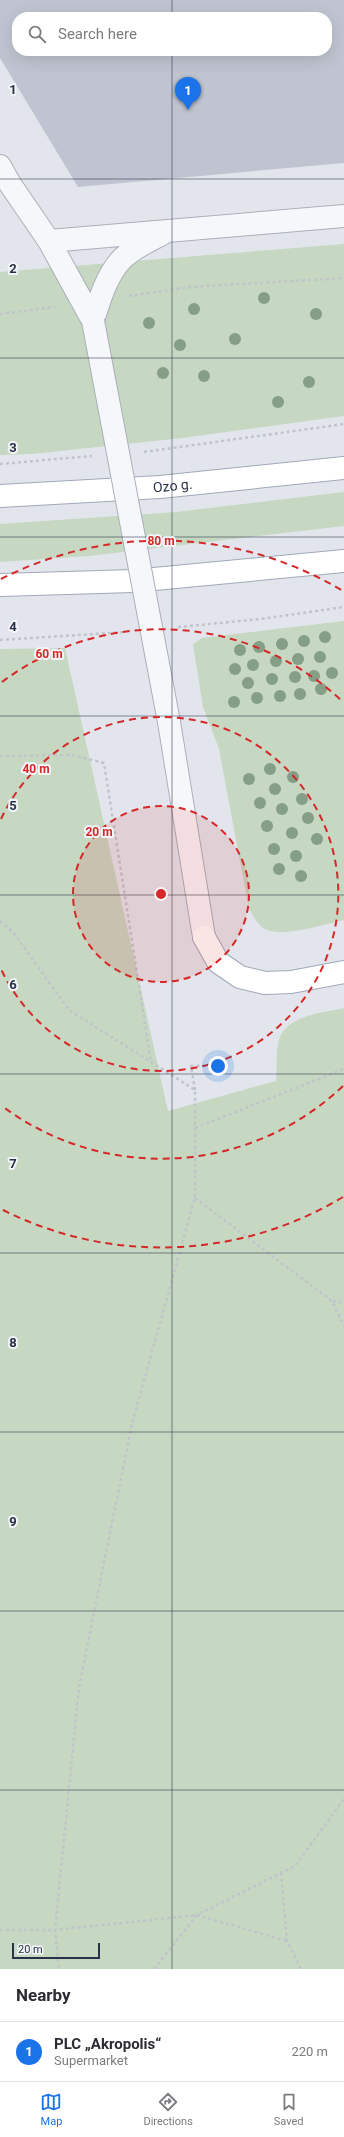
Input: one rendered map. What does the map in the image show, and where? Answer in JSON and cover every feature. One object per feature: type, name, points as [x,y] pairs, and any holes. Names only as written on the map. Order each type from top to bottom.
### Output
[{"type":"main road","name":"Ozo g.","points":[[0,496],[160,487],[344,468]]},
{"type":"main road","points":[[0,585],[133,581],[344,561]]},
{"type":"main road","points":[[204,937],[218,962],[240,977],[265,983],[290,982],[344,972]]},
{"type":"street","points":[[0,166],[10,184],[48,241],[93,321],[169,722],[204,937]]},
{"type":"street","points":[[48,241],[344,216]]},
{"type":"street","points":[[93,321],[99,301],[122,260],[138,247],[168,230]]},
{"type":"path","points":[[134,296],[190,287],[344,278]]},
{"type":"path","points":[[141,452],[344,424]]},
{"type":"path","points":[[0,464],[95,456]]},
{"type":"path","points":[[0,756],[72,755],[104,763],[151,1062]]},
{"type":"path","points":[[0,921],[13,932],[69,1010],[195,1090]]},
{"type":"path","points":[[58,1969],[55,1930],[79,1687],[132,1424],[195,1197],[195,1090],[191,1066],[224,1065]]},
{"type":"path","points":[[195,1128],[344,1069]]},
{"type":"path","points":[[195,1197],[332,1301],[344,1326]]},
{"type":"path","points":[[332,1301],[344,1303]]},
{"type":"path","points":[[0,1930],[55,1930],[197,1915],[295,1866],[344,1799]]},
{"type":"path","points":[[281,1873],[287,1941],[301,1969]]},
{"type":"path","points":[[197,1915],[287,1941]]},
{"type":"path","points":[[154,1969],[197,1915]]},
{"type":"green space","points":[[344,244],[344,416],[182,438],[32,454],[0,455],[0,272]]},
{"type":"green space","points":[[344,492],[344,526],[89,556],[0,562],[0,524],[176,512]]},
{"type":"green space","points":[[344,621],[344,920],[294,931],[275,932],[267,930],[259,924],[249,909],[219,749],[203,707],[193,644],[202,638]]},
{"type":"green space","points":[[65,648],[168,1111],[276,1081],[278,1044],[281,1034],[287,1027],[295,1021],[305,1017],[344,1008],[344,1969],[0,1969],[0,649]]},
{"type":"building","points":[[0,0],[344,0],[344,163],[78,187],[0,58]]},
{"type":"place","name":"PLC „Akropolis“","points":[[188,110]]}]
